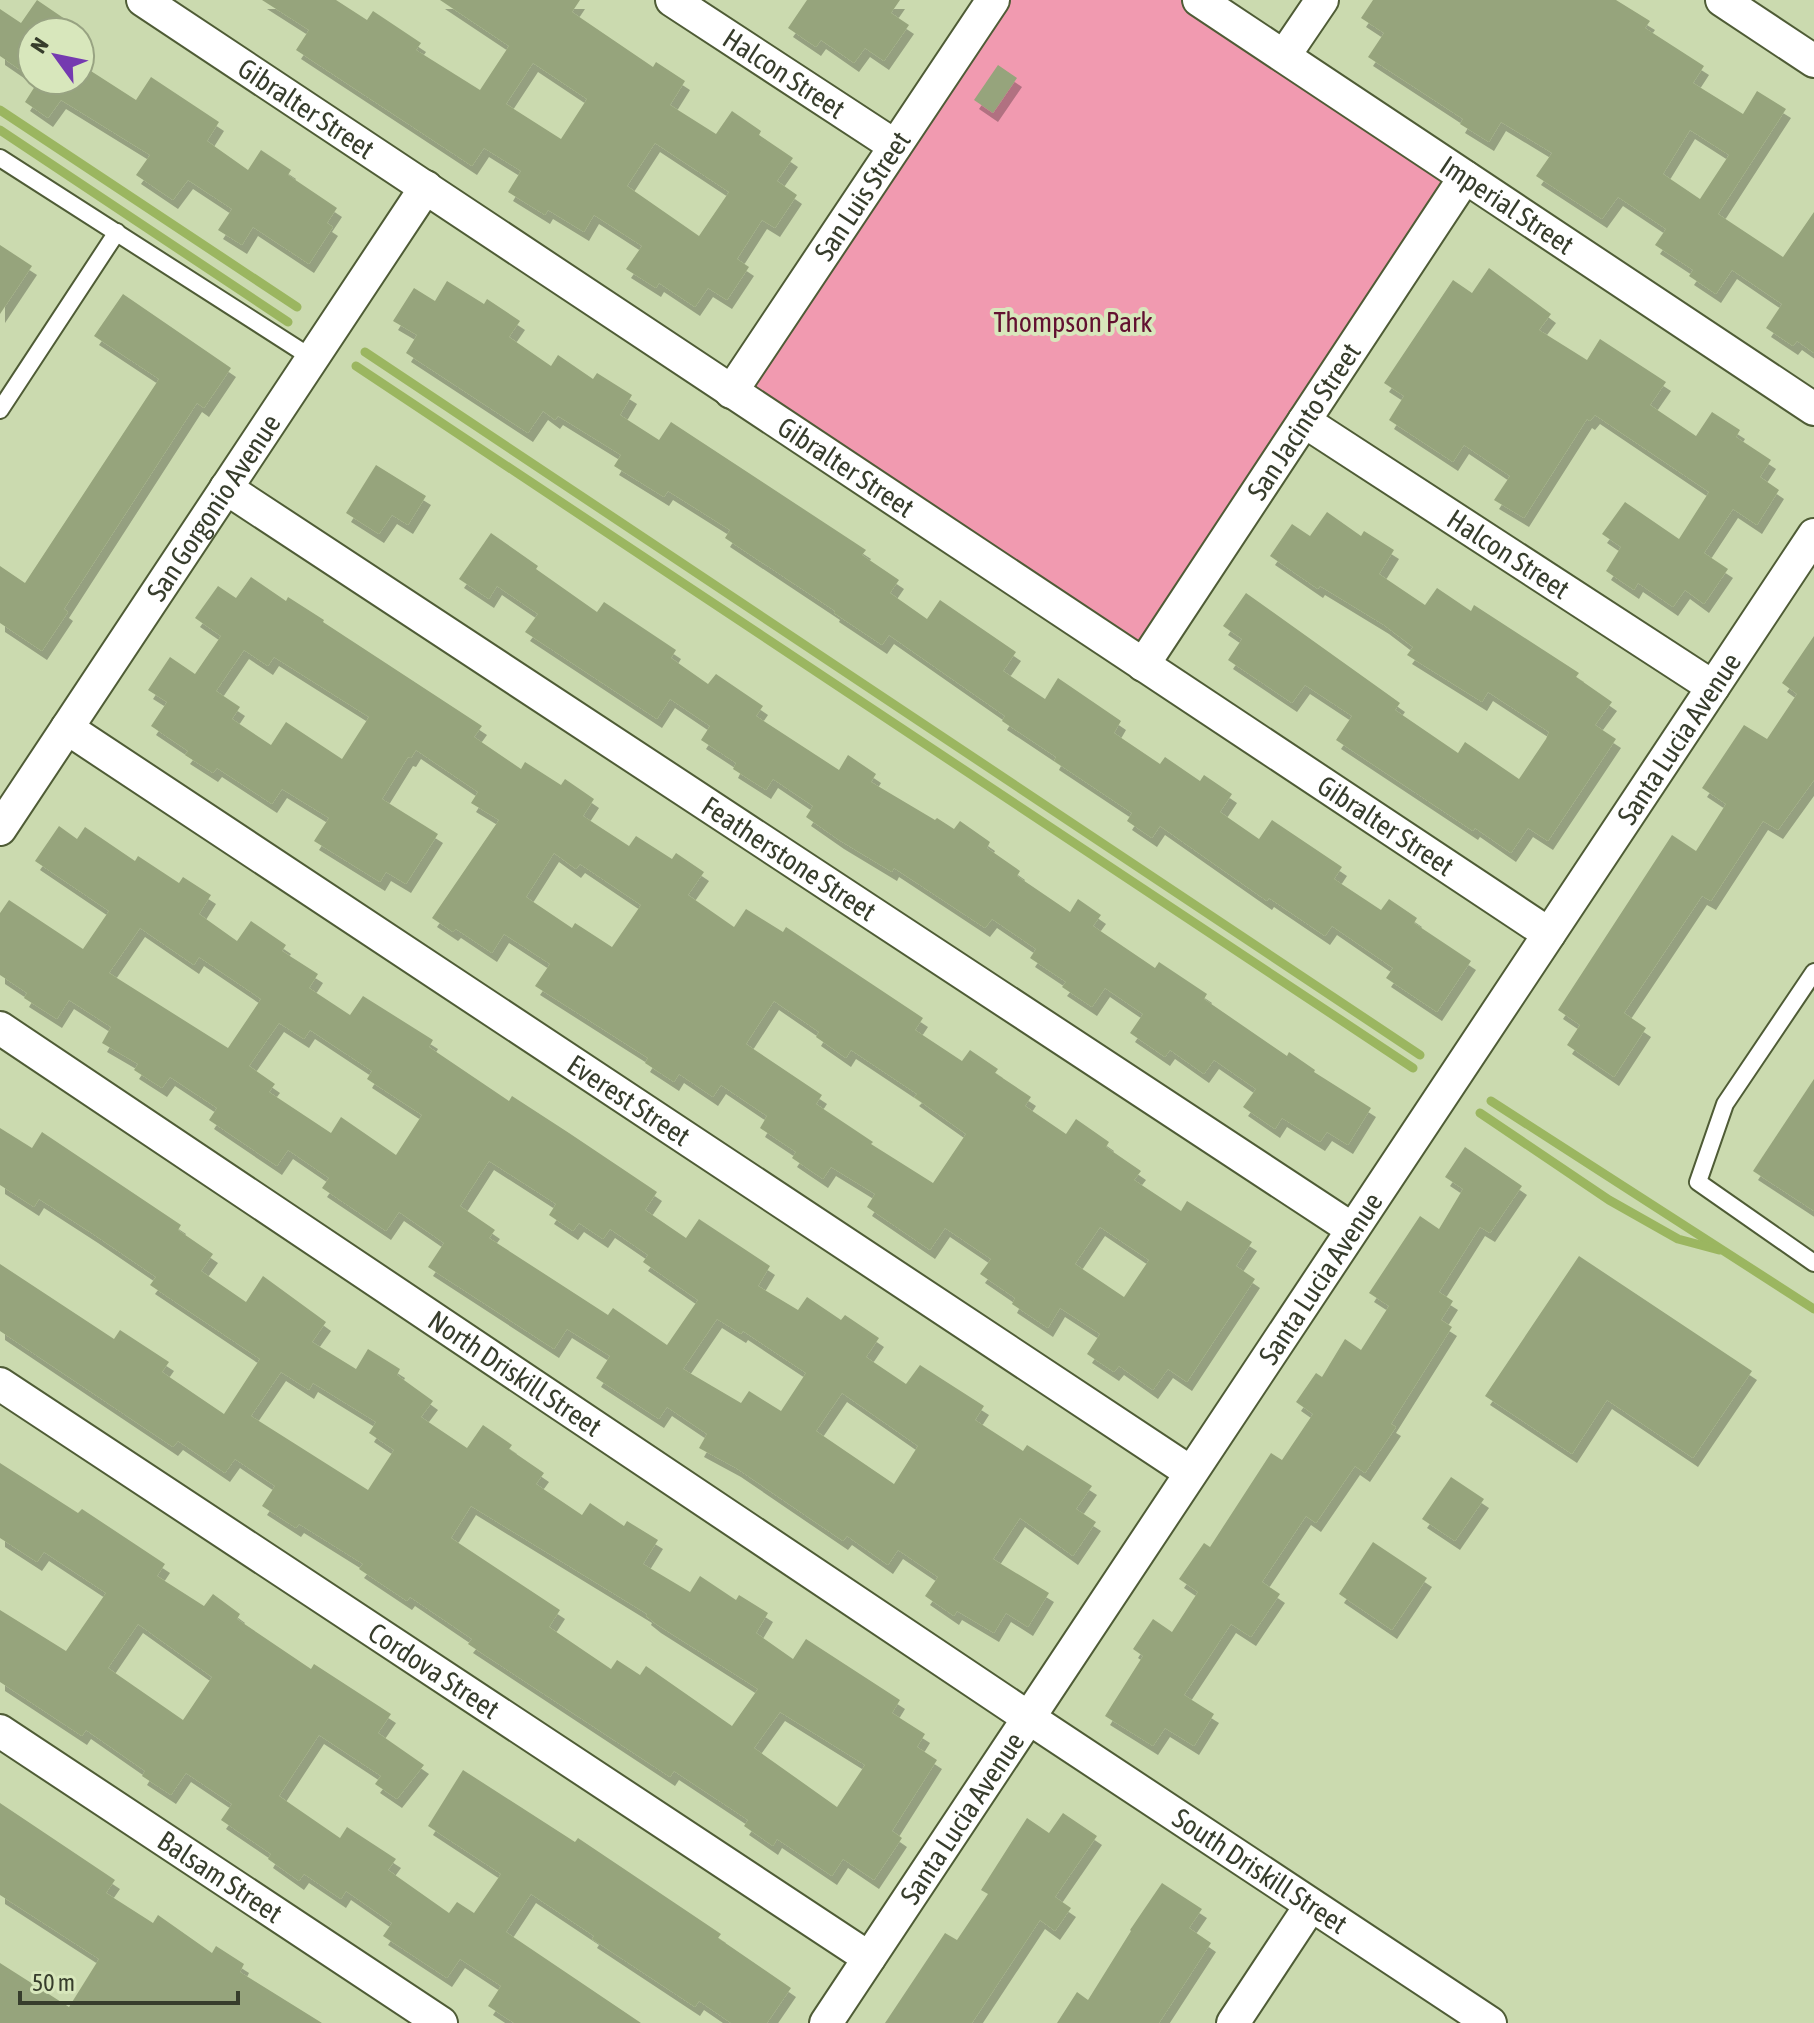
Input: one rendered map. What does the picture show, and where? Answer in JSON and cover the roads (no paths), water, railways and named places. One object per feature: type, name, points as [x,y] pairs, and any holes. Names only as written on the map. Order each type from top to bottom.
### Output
[{"type":"street","name":"Gibralter Street","points":[[143,0],[1549,934]]},
{"type":"street","name":"Halcon Street","points":[[672,0],[895,146]]},
{"type":"street","name":"San Luis Street","points":[[731,392],[993,0]]},
{"type":"street","name":"Imperial Street","points":[[1199,0],[1814,409]]},
{"type":"street","points":[[1284,56],[1322,0]]},
{"type":"street","points":[[1722,0],[1814,61]]},
{"type":"street","name":"San Jacinto Street","points":[[1143,665],[1465,177]]},
{"type":"street","name":"San Gorgonio Avenue","points":[[0,829],[426,187]]},
{"type":"street","name":"Halcon Street","points":[[1304,421],[1713,687]]},
{"type":"street","name":"Featherstone Street","points":[[226,488],[1352,1229]]},
{"type":"street","name":"Santa Lucia Avenue","points":[[826,2023],[1814,535]]},
{"type":"street","name":"Everest Street","points":[[67,728],[1190,1472]]},
{"type":"street","name":"North Driskill Street","points":[[0,1028],[1029,1718]]},
{"type":"street","name":"Cordova Street","points":[[0,1384],[869,1958]]},
{"type":"street","name":"South Driskill Street","points":[[1029,1718],[1490,2023]]},
{"type":"street","name":"Balsam Street","points":[[0,1731],[441,2023]]},
{"type":"street","points":[[1233,2023],[1311,1905]]},
{"type":"lane","points":[[0,158],[312,358]]},
{"type":"lane","points":[[0,410],[117,232]]},
{"type":"lane","points":[[1814,972],[1725,1104],[1698,1182],[1814,1263]]},
{"type":"waterway","points":[[0,110],[297,307]]},
{"type":"waterway","points":[[0,130],[288,322]]},
{"type":"waterway","points":[[365,352],[1420,1055]]},
{"type":"waterway","points":[[356,366],[1413,1068]]},
{"type":"waterway","points":[[1491,1101],[1814,1309]]},
{"type":"waterway","points":[[1480,1113],[1609,1200],[1678,1239],[1719,1250]]},
{"type":"park label","name":"Thompson Park","points":[[1073,322]]}]
